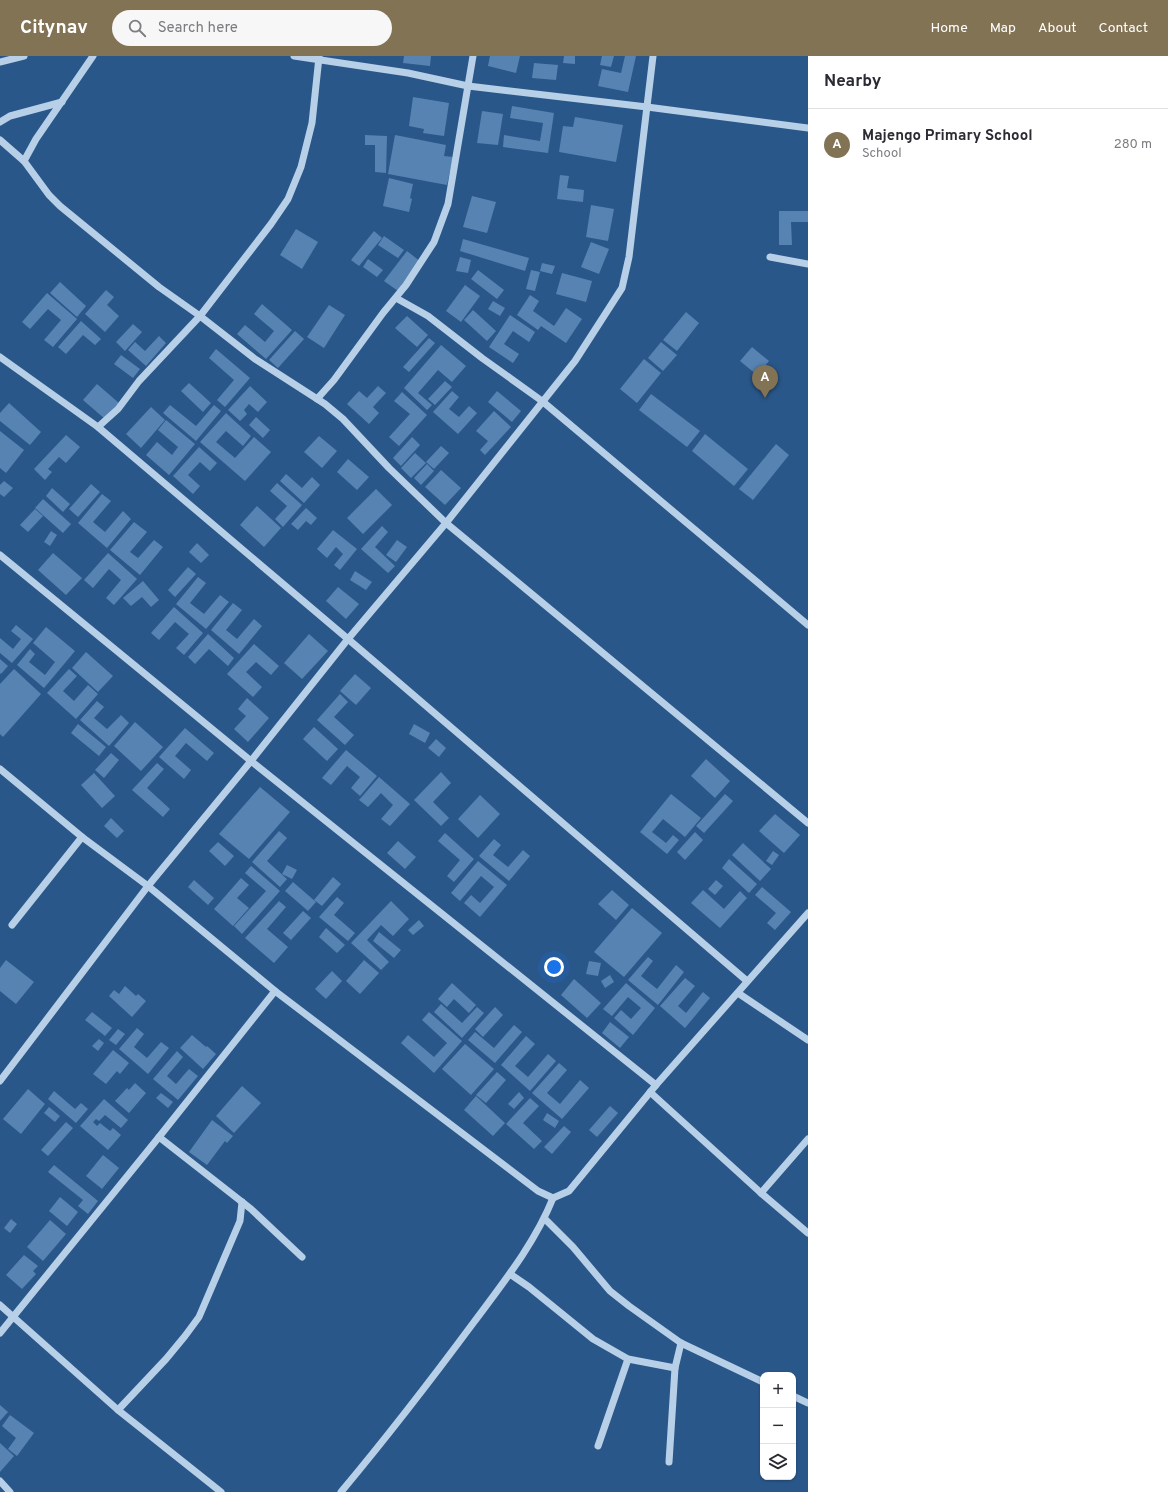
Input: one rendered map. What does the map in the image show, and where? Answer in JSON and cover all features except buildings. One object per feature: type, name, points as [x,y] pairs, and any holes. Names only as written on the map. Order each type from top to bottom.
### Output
[{"type":"street","points":[[0,62],[24,56]]},
{"type":"street","points":[[24,162],[36,139],[92,56]]},
{"type":"street","points":[[294,56],[319,58],[408,73],[468,86],[808,128]]},
{"type":"street","points":[[317,399],[334,380],[396,298],[434,242],[448,204],[472,56]]},
{"type":"street","points":[[0,1081],[148,886],[251,761],[348,638],[446,523],[575,361],[622,288],[629,257],[653,56]]},
{"type":"street","points":[[98,427],[118,409],[139,381],[200,316],[271,224],[288,199],[301,167],[312,123],[319,58]]},
{"type":"street","points":[[0,122],[10,116],[62,102]]},
{"type":"street","points":[[0,140],[24,162],[49,196],[60,206],[159,287],[200,316],[255,359],[317,399],[344,420],[389,468],[446,523],[808,823]]},
{"type":"street","points":[[770,257],[808,264]]},
{"type":"street","points":[[396,298],[428,316],[482,358],[542,401],[808,625]]},
{"type":"street","points":[[0,357],[98,427],[348,638],[747,981]]},
{"type":"street","points":[[0,555],[251,761],[656,1085]]},
{"type":"street","points":[[0,769],[82,837],[148,886],[275,991],[538,1191],[553,1198]]},
{"type":"street","points":[[12,925],[82,837]]},
{"type":"street","points":[[341,1492],[394,1428],[510,1274],[544,1219],[553,1198],[569,1191],[656,1085],[808,913]]},
{"type":"street","points":[[0,1333],[160,1137],[275,991]]},
{"type":"street","points":[[738,993],[808,1040]]},
{"type":"street","points":[[650,1092],[761,1193],[808,1233]]},
{"type":"street","points":[[160,1137],[252,1209],[302,1257]]},
{"type":"street","points":[[761,1193],[808,1139]]},
{"type":"street","points":[[118,1410],[166,1359],[199,1318],[240,1221],[242,1202]]},
{"type":"street","points":[[544,1219],[573,1248],[610,1291],[629,1306],[681,1343],[760,1381]]},
{"type":"street","points":[[510,1274],[529,1287],[593,1339],[628,1359],[675,1368]]},
{"type":"street","points":[[0,1305],[118,1410],[221,1492]]},
{"type":"street","points":[[669,1462],[675,1368],[681,1343]]},
{"type":"street","points":[[598,1446],[628,1359]]},
{"type":"street","points":[[796,1397],[808,1403]]},
{"type":"street","points":[[0,1481],[10,1492]]},
{"type":"place","name":"Majengo Primary School","points":[[765,398]]}]
